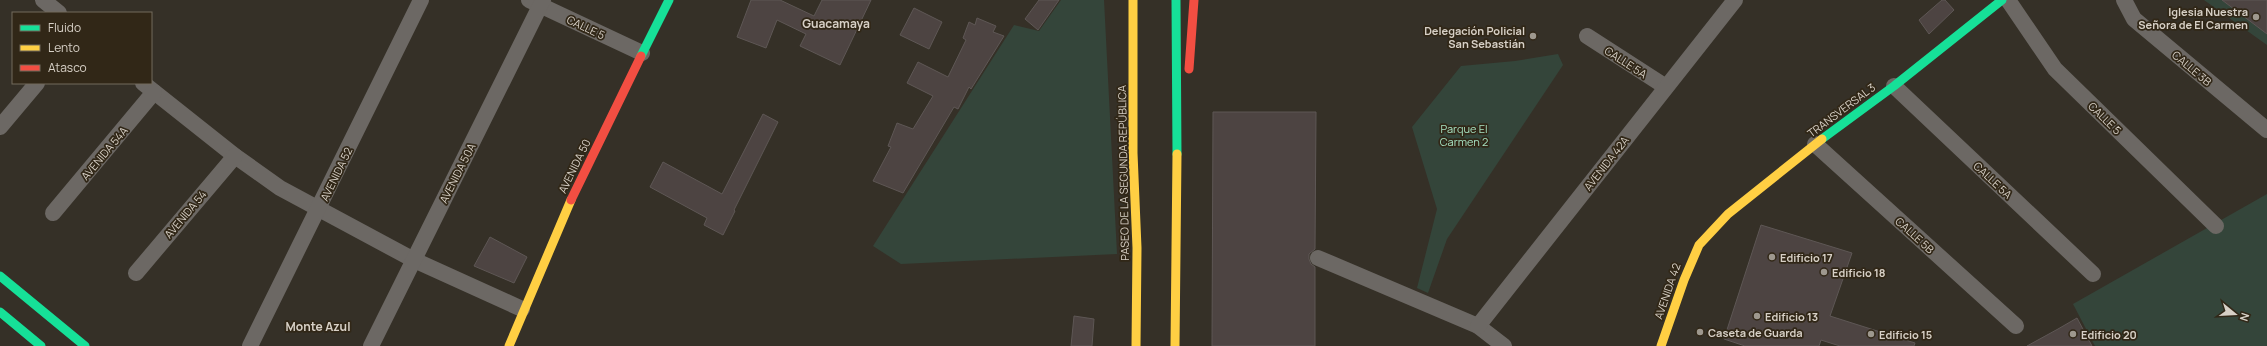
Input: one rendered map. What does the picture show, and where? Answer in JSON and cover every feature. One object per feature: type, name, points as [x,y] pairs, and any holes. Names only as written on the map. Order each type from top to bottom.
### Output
[{"type":"main road","name":"AVENIDA 50","points":[[509,346],[522,309],[576,190],[669,0]]},
{"type":"main road","points":[[1123,0],[1133,153]]},
{"type":"main road","name":"PASEO DE LA SEGUNDA REPÚBLICA","points":[[1133,0],[1133,153],[1137,248],[1136,346]]},
{"type":"main road","points":[[1175,346],[1177,201],[1176,0]]},
{"type":"main road","points":[[1188,80],[1194,0]]},
{"type":"main road","name":"TRANSVERSAL 3","points":[[1698,245],[1728,214],[1815,144],[1894,86],[2002,0]]},
{"type":"main road","points":[[1177,201],[1186,95]]},
{"type":"main road","name":"AVENIDA 42","points":[[1661,346],[1698,245]]},
{"type":"main road","points":[[0,276],[85,346]]},
{"type":"main road","points":[[0,312],[41,346]]},
{"type":"street","points":[[43,0],[58,12]]},
{"type":"street","name":"AVENIDA 52","points":[[250,346],[319,209],[420,0]]},
{"type":"street","name":"AVENIDA 42A","points":[[1478,326],[1735,0]]},
{"type":"street","name":"CALLE 5","points":[[2008,0],[2055,69],[2216,226]]},
{"type":"street","name":"CALLE 3B","points":[[2124,0],[2134,19],[2267,130]]},
{"type":"street","name":"CALLE 5","points":[[538,2],[642,53]]},
{"type":"street","name":"AVENIDA 50A","points":[[371,346],[538,2]]},
{"type":"street","name":"CALLE 5A","points":[[1587,36],[1666,87]]},
{"type":"street","points":[[0,127],[36,84]]},
{"type":"street","name":"CALLE 5A","points":[[1894,86],[2093,274]]},
{"type":"street","points":[[149,88],[235,156],[280,188],[414,260],[522,309]]},
{"type":"street","name":"AVENIDA 54A","points":[[53,213],[149,88]]},
{"type":"street","name":"CALLE 5B","points":[[1815,144],[2016,326]]},
{"type":"street","name":"AVENIDA 54","points":[[136,273],[235,156]]},
{"type":"street","points":[[1318,258],[1478,326],[1504,346]]},
{"type":"green space","points":[[1061,0],[1104,0],[1117,254],[901,264],[873,246],[1014,25],[1039,31]]},
{"type":"green space","points":[[2204,0],[2222,0],[2267,34],[2267,45]]},
{"type":"green space","name":"Parque El Carmen 2","points":[[1558,54],[1563,65],[1447,239],[1428,293],[1417,288],[1437,209],[1412,127],[1461,66],[1515,61]]},
{"type":"green space","points":[[2267,194],[2267,346],[2095,346],[2073,304]]},
{"type":"building","points":[[751,0],[780,0],[814,16],[822,0],[871,0],[840,65],[800,46],[806,34],[777,20],[766,48],[737,37]]},
{"type":"building","points":[[1039,0],[1059,0],[1038,30],[1025,19]]},
{"type":"building","points":[[1942,0],[1945,0],[1954,10],[1929,34],[1919,20]]},
{"type":"building","name":"Iglesia Nuestra Señora de El Carmen","points":[[2222,0],[2267,0],[2267,34]]},
{"type":"building","points":[[914,8],[942,22],[929,49],[900,35]]},
{"type":"building","points":[[977,18],[996,26],[993,32],[1004,36],[971,89],[969,87],[958,109],[954,107],[903,193],[873,181],[891,147],[888,146],[897,123],[913,129],[933,96],[907,83],[918,62],[948,77],[966,40],[963,38],[969,22],[975,25]]},
{"type":"building","points":[[1213,112],[1316,112],[1315,249],[1309,254],[1311,264],[1315,267],[1315,346],[1212,346]]},
{"type":"building","points":[[763,114],[778,122],[723,235],[704,225],[707,218],[650,187],[663,162],[722,194]]},
{"type":"building","points":[[1761,225],[1852,253],[1830,316],[1915,343],[1914,346],[1840,346],[1821,340],[1819,346],[1745,346],[1724,339]]},
{"type":"building","points":[[490,237],[527,257],[514,283],[474,266]]},
{"type":"building","points":[[1074,316],[1094,319],[1092,346],[1071,346]]},
{"type":"building","name":"Edificio 20","points":[[2077,318],[2092,346],[2027,346],[2058,329]]},
{"type":"traffic: fast","points":[[641,56],[669,0]]},
{"type":"traffic: fast","points":[[1176,0],[1177,154]]},
{"type":"traffic: fast","points":[[1822,139],[1894,86],[2002,0]]},
{"type":"traffic: fast","points":[[0,276],[85,346]]},
{"type":"traffic: fast","points":[[0,312],[41,346]]},
{"type":"traffic: slow","points":[[1133,0],[1133,153],[1137,248],[1136,346]]},
{"type":"traffic: slow","points":[[1661,346],[1684,280],[1699,245],[1728,214],[1822,139]]},
{"type":"traffic: slow","points":[[1175,346],[1177,154]]},
{"type":"traffic: slow","points":[[509,346],[571,200]]},
{"type":"traffic: jam","points":[[1189,69],[1194,0]]},
{"type":"traffic: jam","points":[[571,200],[641,56]]},
{"type":"place","name":"Iglesia Nuestra Señora de El Carmen","points":[[2256,17]]},
{"type":"place","name":"Delegación Policial San Sebastián","points":[[1533,36]]},
{"type":"place","name":"Edificio 17","points":[[1772,257]]},
{"type":"place","name":"Edificio 18","points":[[1824,272]]},
{"type":"place","name":"Edificio 13","points":[[1757,316]]},
{"type":"place","name":"Caseta de Guarda","points":[[1700,332]]},
{"type":"place","name":"Edificio 15","points":[[1871,334]]},
{"type":"place","name":"Edificio 20","points":[[2073,334]]},
{"type":"district","name":"Guacamaya","points":[[836,23]]},
{"type":"district","name":"Monte Azul","points":[[318,326]]}]
